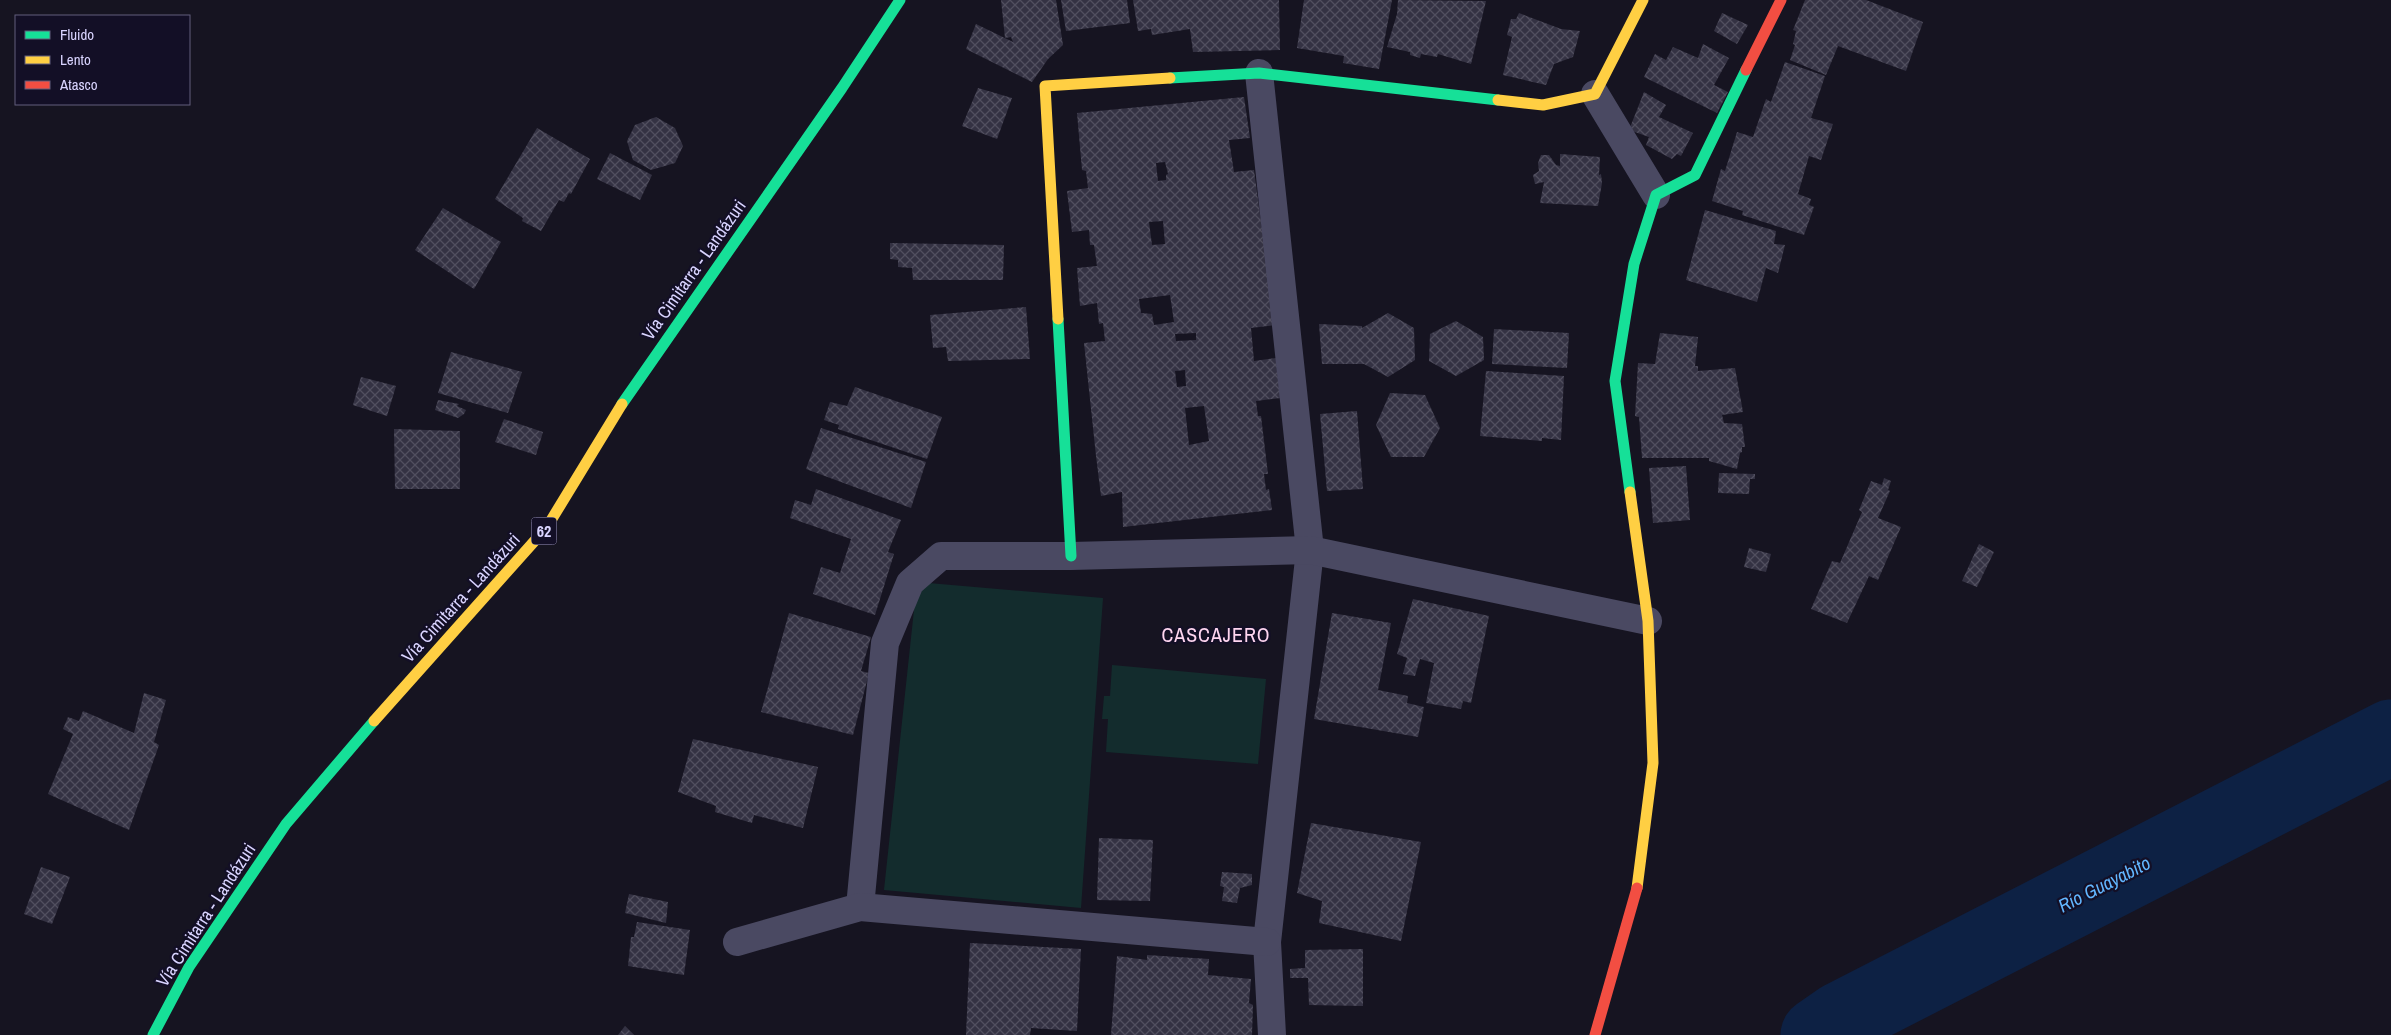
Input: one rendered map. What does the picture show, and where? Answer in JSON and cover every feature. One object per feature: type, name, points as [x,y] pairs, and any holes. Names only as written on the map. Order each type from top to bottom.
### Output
[{"type":"street","name":"Vía Cimitarra - Landázuri","points":[[153,1035],[189,967],[286,824],[388,705],[547,527],[623,403],[842,88],[900,0]]},
{"type":"street","points":[[1595,94],[1643,0]]},
{"type":"street","points":[[1595,1035],[1638,892],[1653,763],[1648,621],[1616,381],[1634,264],[1656,195],[1695,175],[1781,0]]},
{"type":"street","points":[[1071,556],[1045,86],[1259,73],[1543,105],[1595,94]]},
{"type":"street","points":[[1259,73],[1310,550],[1267,942],[1272,1035]]},
{"type":"street","points":[[1595,94],[1656,195]]},
{"type":"street","points":[[860,907],[885,643],[910,583],[941,556],[1071,556],[1310,550],[1648,621]]},
{"type":"street","points":[[737,942],[860,907],[1267,942]]},
{"type":"green space","points":[[917,582],[1103,598],[1081,908],[884,890]]},
{"type":"green space","points":[[1112,665],[1266,679],[1258,764],[1106,752],[1108,719],[1102,719],[1104,696],[1110,696]]},
{"type":"building","points":[[1001,0],[1056,0],[1063,45],[1048,59],[1032,82],[966,49],[976,24],[1013,42],[1011,37],[1005,38]]},
{"type":"building","points":[[1061,0],[1127,0],[1130,23],[1066,31]]},
{"type":"building","points":[[1133,0],[1279,0],[1280,50],[1193,52],[1190,29],[1152,35],[1151,29],[1138,31]]},
{"type":"building","points":[[1304,0],[1392,0],[1379,69],[1343,63],[1344,56],[1297,48]]},
{"type":"building","points":[[1398,0],[1486,1],[1471,64],[1438,54],[1437,57],[1421,54],[1420,58],[1410,55],[1410,52],[1387,47],[1397,14]]},
{"type":"building","points":[[1805,0],[1866,0],[1923,22],[1906,71],[1838,46],[1826,75],[1790,60],[1795,45],[1793,44],[1796,31],[1793,30]]},
{"type":"building","points":[[1519,13],[1561,29],[1580,31],[1573,57],[1554,64],[1546,85],[1503,75],[1512,37],[1507,35],[1511,19],[1516,19]]},
{"type":"building","points":[[1722,13],[1748,25],[1737,44],[1714,31]]},
{"type":"building","points":[[1703,44],[1729,58],[1714,85],[1728,92],[1717,113],[1644,77],[1655,54],[1666,60],[1673,47],[1698,58]]},
{"type":"building","points":[[1785,62],[1825,76],[1811,118],[1833,124],[1821,160],[1809,156],[1798,194],[1811,199],[1809,205],[1814,207],[1804,235],[1742,215],[1743,211],[1712,201],[1721,169],[1725,171],[1737,132],[1753,137],[1766,99],[1771,102]]},
{"type":"building","points":[[978,88],[1012,98],[997,139],[962,126]]},
{"type":"building","points":[[1644,92],[1666,105],[1659,117],[1693,133],[1681,156],[1677,154],[1672,159],[1646,145],[1649,137],[1629,130]]},
{"type":"building","points":[[1244,97],[1250,138],[1229,140],[1234,172],[1254,170],[1275,325],[1251,328],[1254,361],[1276,358],[1281,398],[1256,401],[1258,416],[1261,416],[1268,474],[1264,474],[1266,490],[1269,489],[1272,510],[1123,527],[1122,492],[1101,496],[1084,343],[1105,341],[1103,323],[1099,324],[1097,303],[1080,306],[1077,268],[1097,266],[1094,245],[1090,245],[1089,230],[1072,232],[1067,191],[1088,188],[1086,171],[1082,170],[1077,113]],"holes":[[[1165,162],[1168,174],[1166,175],[1166,180],[1158,181],[1156,163]],[[1163,221],[1165,244],[1152,245],[1149,222]],[[1170,295],[1174,322],[1154,325],[1152,314],[1141,313],[1139,299]],[[1196,333],[1196,340],[1176,341],[1175,334]],[[1185,370],[1186,386],[1177,387],[1175,371]],[[1204,406],[1209,441],[1189,445],[1185,408]]]},
{"type":"building","points":[[656,117],[675,128],[683,146],[675,163],[651,170],[633,160],[627,141],[635,125]]},
{"type":"building","points":[[537,128],[590,159],[571,194],[569,193],[564,202],[559,200],[541,231],[522,221],[523,218],[495,199]]},
{"type":"building","points":[[610,153],[652,175],[640,200],[597,179]]},
{"type":"building","points":[[1560,154],[1600,157],[1599,175],[1601,174],[1602,183],[1598,206],[1540,203],[1544,182],[1535,184],[1533,175],[1539,171],[1538,163],[1541,155],[1549,155],[1556,165],[1560,166]]},
{"type":"building","points":[[443,208],[501,242],[474,289],[415,250]]},
{"type":"building","points":[[1705,210],[1776,231],[1774,244],[1785,245],[1778,273],[1766,268],[1757,302],[1686,280]]},
{"type":"building","points":[[890,243],[1004,245],[1003,280],[913,280],[912,268],[898,267],[898,260],[890,259]]},
{"type":"building","points":[[1026,307],[1030,359],[948,361],[946,347],[933,348],[930,315]]},
{"type":"building","points":[[1388,313],[1414,328],[1415,360],[1388,377],[1364,364],[1322,364],[1319,324],[1362,326],[1362,328]]},
{"type":"building","points":[[1456,321],[1483,337],[1484,360],[1456,376],[1429,361],[1430,334]]},
{"type":"building","points":[[1494,329],[1569,333],[1567,368],[1492,364]]},
{"type":"building","points":[[1660,333],[1698,337],[1695,366],[1698,366],[1698,371],[1735,368],[1743,412],[1722,415],[1724,423],[1742,424],[1745,447],[1742,447],[1737,469],[1709,461],[1709,458],[1642,458],[1639,417],[1635,416],[1638,363],[1655,364]]},
{"type":"building","points":[[451,352],[522,372],[508,413],[438,393]]},
{"type":"building","points":[[1486,371],[1564,376],[1561,440],[1542,438],[1542,441],[1480,436]]},
{"type":"building","points":[[361,377],[396,386],[387,416],[353,405]]},
{"type":"building","points":[[855,387],[942,417],[927,459],[838,429],[839,425],[824,420],[830,402],[847,406]]},
{"type":"building","points":[[1390,393],[1425,395],[1440,428],[1424,457],[1391,457],[1376,425]]},
{"type":"building","points":[[438,400],[459,404],[457,406],[466,410],[458,418],[435,410]]},
{"type":"building","points":[[1357,411],[1363,489],[1327,491],[1320,414]]},
{"type":"building","points":[[504,419],[543,432],[536,455],[495,442]]},
{"type":"building","points":[[821,428],[926,462],[911,508],[806,469]]},
{"type":"building","points":[[394,429],[460,431],[460,489],[395,489]]},
{"type":"building","points":[[1686,466],[1690,520],[1653,523],[1649,468]]},
{"type":"building","points":[[1719,473],[1755,474],[1755,479],[1750,479],[1749,494],[1718,493]]},
{"type":"building","points":[[1884,478],[1891,481],[1888,490],[1890,491],[1878,518],[1901,527],[1878,580],[1869,576],[1847,623],[1811,609],[1832,561],[1840,563],[1862,512],[1859,510],[1871,481],[1882,485]]},
{"type":"building","points":[[816,489],[901,520],[888,552],[894,554],[875,615],[813,594],[821,567],[840,573],[851,539],[790,518],[795,500],[811,505]]},
{"type":"building","points":[[1979,544],[1994,552],[1977,587],[1962,581]]},
{"type":"building","points":[[1749,548],[1771,554],[1766,572],[1744,567]]},
{"type":"building","points":[[1413,599],[1489,616],[1471,703],[1463,701],[1461,709],[1426,703],[1434,663],[1420,659],[1415,676],[1403,674],[1407,658],[1397,654]]},
{"type":"building","points":[[789,613],[871,637],[861,671],[869,673],[853,735],[761,712]]},
{"type":"building","points":[[1332,613],[1391,623],[1378,690],[1408,696],[1407,703],[1424,707],[1418,737],[1314,719]]},
{"type":"building","points":[[144,693],[166,700],[154,742],[159,745],[129,830],[48,794],[73,734],[63,729],[68,717],[79,721],[83,711],[134,733]]},
{"type":"building","points":[[693,739],[818,767],[803,828],[754,815],[752,823],[715,812],[716,806],[678,792]]},
{"type":"building","points":[[1311,823],[1421,842],[1401,941],[1319,923],[1322,901],[1297,893]]},
{"type":"building","points":[[1099,838],[1153,840],[1150,901],[1097,900]]},
{"type":"building","points":[[41,867],[70,877],[52,924],[24,914]]},
{"type":"building","points":[[1222,872],[1252,874],[1252,885],[1240,888],[1237,903],[1222,901],[1224,887],[1220,886]]},
{"type":"building","points":[[629,894],[668,902],[666,923],[625,913]]},
{"type":"building","points":[[637,922],[690,930],[684,975],[628,966],[631,937],[634,937]]},
{"type":"building","points":[[970,943],[1081,949],[1077,1031],[1031,1028],[1030,1035],[966,1035]]},
{"type":"building","points":[[1363,949],[1363,1006],[1309,1005],[1308,978],[1290,978],[1290,969],[1305,968],[1305,950]]},
{"type":"building","points":[[1147,955],[1209,959],[1208,975],[1251,979],[1249,1003],[1253,1005],[1252,1035],[1111,1035],[1117,956],[1147,960]]},
{"type":"building","points":[[625,1026],[634,1035],[618,1035]]},
{"type":"waterway","name":"Río Guayabito","points":[[1818,1035],[1841,1019],[2391,737]]},
{"type":"traffic: fast","points":[[622,404],[842,88],[900,0]]},
{"type":"traffic: fast","points":[[1630,492],[1615,381],[1634,264],[1656,195],[1695,175],[1746,70]]},
{"type":"traffic: fast","points":[[1170,78],[1259,73],[1498,100]]},
{"type":"traffic: fast","points":[[1058,319],[1071,556]]},
{"type":"traffic: fast","points":[[153,1035],[189,967],[286,824],[374,721]]},
{"type":"traffic: slow","points":[[1498,100],[1543,105],[1595,94],[1643,0]]},
{"type":"traffic: slow","points":[[1058,319],[1045,86],[1170,78]]},
{"type":"traffic: slow","points":[[374,721],[547,527],[622,404]]},
{"type":"traffic: slow","points":[[1630,492],[1648,621],[1653,763],[1637,888]]},
{"type":"traffic: jam","points":[[1746,70],[1781,0]]},
{"type":"traffic: jam","points":[[1595,1035],[1637,888]]},
{"type":"district","name":"CASCAJERO","points":[[1216,635]]}]
